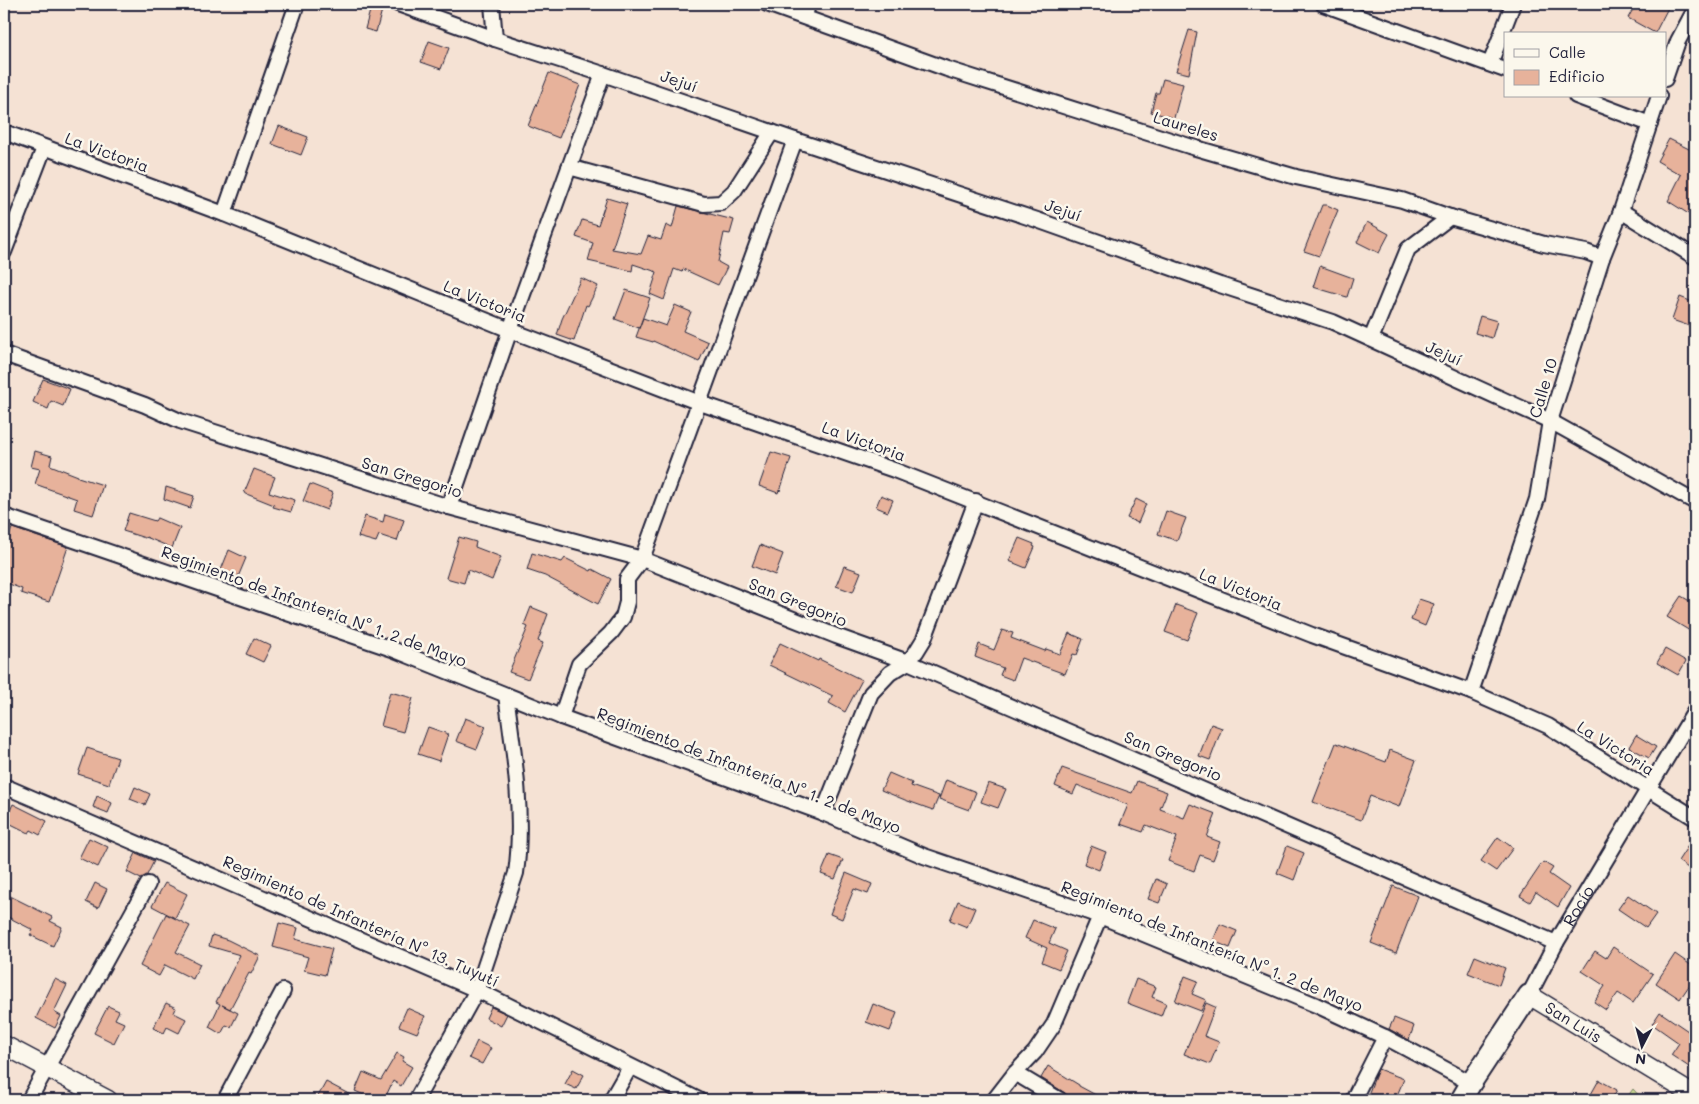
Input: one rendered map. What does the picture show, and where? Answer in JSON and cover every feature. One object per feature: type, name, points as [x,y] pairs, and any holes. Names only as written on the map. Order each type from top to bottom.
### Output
[{"type":"main road","name":"Rocío","points":[[1461,1100],[1529,994]]},
{"type":"street","points":[[224,214],[297,4]]},
{"type":"street","name":"Jejuí","points":[[398,4],[494,39],[1046,223],[1220,285],[1333,322],[1550,421],[1695,502]]},
{"type":"street","points":[[492,4],[494,39]]},
{"type":"street","name":"Laureles","points":[[767,4],[806,10],[947,69],[1189,146],[1296,178],[1402,200],[1450,217],[1544,244],[1586,252],[1602,258]]},
{"type":"street","points":[[1323,4],[1504,70]]},
{"type":"street","points":[[1490,64],[1513,4]]},
{"type":"street","points":[[1666,76],[1678,41],[1695,9]]},
{"type":"street","points":[[449,507],[510,330],[603,74]]},
{"type":"street","points":[[1581,98],[1650,124]]},
{"type":"street","name":"Calle 10","points":[[1471,692],[1537,499],[1550,421],[1602,258],[1621,211],[1658,98]]},
{"type":"street","name":"La Victoria","points":[[4,132],[224,214],[510,330],[700,403],[885,467],[976,501],[1312,635],[1471,692],[1548,726],[1695,818]]},
{"type":"street","points":[[569,167],[704,204],[721,203],[734,191],[772,132]]},
{"type":"street","points":[[561,717],[579,664],[611,633],[623,617],[627,602],[627,579],[642,559],[795,140]]},
{"type":"street","points":[[4,252],[44,148]]},
{"type":"street","points":[[1621,211],[1695,257]]},
{"type":"street","points":[[1371,339],[1408,249],[1450,217]]},
{"type":"street","name":"San Gregorio","points":[[4,354],[145,405],[180,421],[449,507],[642,559],[836,636],[908,662],[1556,943]]},
{"type":"street","points":[[823,814],[871,694],[890,673],[908,662],[924,639],[976,501]]},
{"type":"street","name":"Regimiento de Infantería N° 1. 2 de Mayo","points":[[4,516],[392,649],[561,717],[823,814],[924,856],[1100,916],[1316,1004],[1386,1037],[1471,1082]]},
{"type":"street","points":[[416,1100],[477,990],[516,872],[519,854],[515,762],[506,695]]},
{"type":"street","name":"Rocío","points":[[1529,994],[1556,943],[1695,711]]},
{"type":"street","name":"Regimiento de Infantería N° 13. Tuyutí","points":[[4,786],[477,990],[699,1100]]},
{"type":"street","points":[[29,1100],[148,884]]},
{"type":"street","points":[[994,1100],[1015,1073],[1035,1052],[1054,1024],[1100,916]]},
{"type":"street","points":[[225,1100],[283,991]]},
{"type":"street","name":"San Luis","points":[[1529,994],[1695,1096]]},
{"type":"street","points":[[1354,1100],[1386,1037]]},
{"type":"street","points":[[4,1045],[108,1100]]},
{"type":"street","points":[[611,1100],[630,1067]]},
{"type":"street","points":[[1015,1073],[1060,1100]]},
{"type":"green space","points":[[1633,1089],[1643,1100],[1625,1100]]},
{"type":"building","points":[[1636,4],[1670,4],[1656,32],[1628,18]]},
{"type":"building","points":[[371,7],[382,10],[376,32],[365,29]]},
{"type":"building","points":[[1189,30],[1197,32],[1189,74],[1176,71]]},
{"type":"building","points":[[429,41],[449,48],[441,69],[421,62]]},
{"type":"building","points":[[549,73],[580,85],[559,138],[528,126]]},
{"type":"building","points":[[1163,79],[1183,84],[1174,118],[1151,112],[1156,93],[1159,93]]},
{"type":"building","points":[[279,126],[308,137],[301,155],[272,144]]},
{"type":"building","points":[[1669,139],[1695,152],[1695,218],[1668,201],[1681,175],[1657,161]]},
{"type":"building","points":[[607,198],[627,204],[612,249],[641,254],[648,236],[661,240],[666,225],[672,228],[678,206],[734,220],[730,234],[724,233],[718,262],[727,267],[718,285],[683,269],[682,272],[674,269],[664,300],[650,294],[657,272],[633,264],[632,271],[588,261],[593,243],[576,237],[582,220],[598,225]]},
{"type":"building","points":[[1322,205],[1338,210],[1319,256],[1304,251]]},
{"type":"building","points":[[1367,222],[1389,234],[1379,253],[1357,242]]},
{"type":"building","points":[[1320,266],[1353,278],[1347,297],[1313,287]]},
{"type":"building","points":[[581,278],[598,286],[588,306],[586,305],[574,341],[557,335],[562,319]]},
{"type":"building","points":[[626,290],[650,298],[639,328],[615,319]]},
{"type":"building","points":[[1680,297],[1695,303],[1695,328],[1672,320]]},
{"type":"building","points":[[675,305],[691,312],[683,331],[708,342],[699,362],[653,341],[636,337],[643,318],[666,326]]},
{"type":"building","points":[[1480,316],[1497,321],[1492,338],[1475,333]]},
{"type":"building","points":[[43,379],[70,389],[63,406],[51,401],[48,409],[33,402]]},
{"type":"building","points":[[35,451],[52,456],[50,465],[103,485],[93,515],[74,509],[77,499],[35,484],[40,469],[31,467]]},
{"type":"building","points":[[771,452],[791,458],[778,493],[759,486]]},
{"type":"building","points":[[254,469],[275,477],[269,492],[295,500],[291,512],[273,507],[274,505],[244,493]]},
{"type":"building","points":[[310,484],[333,493],[327,510],[303,501]]},
{"type":"building","points":[[166,487],[194,496],[190,508],[164,499]]},
{"type":"building","points":[[881,495],[893,500],[888,512],[876,507]]},
{"type":"building","points":[[1136,499],[1146,504],[1138,523],[1127,518]]},
{"type":"building","points":[[1166,511],[1186,518],[1177,541],[1158,534]]},
{"type":"building","points":[[129,513],[155,521],[157,518],[180,528],[172,548],[146,537],[123,531]]},
{"type":"building","points":[[385,514],[404,520],[397,541],[379,535],[376,542],[358,537],[365,516],[383,522]]},
{"type":"building","points":[[12,528],[68,547],[49,602],[21,593],[22,589],[4,582],[4,550]]},
{"type":"building","points":[[459,537],[476,542],[475,547],[501,557],[492,580],[468,570],[464,583],[446,578]]},
{"type":"building","points":[[1019,538],[1034,544],[1033,546],[1035,547],[1026,568],[1009,561]]},
{"type":"building","points":[[760,545],[783,554],[775,575],[752,566]]},
{"type":"building","points":[[229,550],[246,558],[238,577],[221,570]]},
{"type":"building","points":[[532,553],[562,562],[565,558],[611,579],[598,604],[545,576],[527,570]]},
{"type":"building","points":[[844,566],[861,572],[853,592],[836,586]]},
{"type":"building","points":[[1681,596],[1695,604],[1695,634],[1667,617]]},
{"type":"building","points":[[1419,599],[1434,604],[1425,626],[1411,620]]},
{"type":"building","points":[[1176,605],[1198,613],[1187,640],[1165,632]]},
{"type":"building","points":[[531,607],[548,614],[538,641],[543,643],[528,679],[509,672],[528,627],[524,625]]},
{"type":"building","points":[[1002,630],[1013,633],[1011,638],[1045,651],[1046,649],[1060,654],[1069,633],[1083,639],[1077,655],[1073,654],[1065,674],[1021,658],[1013,680],[1000,675],[1003,668],[975,657],[979,644],[994,650]]},
{"type":"building","points":[[254,638],[271,646],[263,662],[246,654]]},
{"type":"building","points":[[780,643],[862,680],[845,712],[829,703],[833,696],[769,665]]},
{"type":"building","points":[[1665,649],[1686,661],[1678,675],[1657,663]]},
{"type":"building","points":[[390,692],[413,698],[403,732],[381,726]]},
{"type":"building","points":[[465,718],[486,726],[477,749],[456,741]]},
{"type":"building","points":[[1211,724],[1222,728],[1210,760],[1199,756]]},
{"type":"building","points":[[428,727],[448,734],[439,761],[418,754]]},
{"type":"building","points":[[1636,735],[1656,747],[1649,758],[1629,747]]},
{"type":"building","points":[[1336,743],[1386,762],[1390,750],[1416,760],[1399,807],[1370,796],[1361,820],[1313,802]]},
{"type":"building","points":[[87,748],[118,758],[109,784],[78,774]]},
{"type":"building","points":[[1062,768],[1132,793],[1137,781],[1167,792],[1160,809],[1184,818],[1190,804],[1216,814],[1207,837],[1220,842],[1213,860],[1200,855],[1194,871],[1168,861],[1177,837],[1146,825],[1143,832],[1120,824],[1128,805],[1077,785],[1073,794],[1055,786]]},
{"type":"building","points":[[889,773],[912,783],[911,786],[939,796],[933,810],[881,790]]},
{"type":"building","points":[[946,780],[976,792],[969,810],[939,799]]},
{"type":"building","points":[[988,783],[1006,789],[998,808],[981,802]]},
{"type":"building","points":[[135,787],[150,794],[145,805],[130,799]]},
{"type":"building","points":[[97,796],[112,803],[108,813],[93,807]]},
{"type":"building","points":[[13,804],[47,821],[40,835],[31,830],[29,833],[5,821]]},
{"type":"building","points":[[1695,835],[1695,863],[1691,870],[1678,861]]},
{"type":"building","points":[[1498,837],[1513,848],[1496,871],[1481,861]]},
{"type":"building","points":[[89,838],[108,847],[98,867],[79,858]]},
{"type":"building","points":[[1091,846],[1106,852],[1099,870],[1084,864]]},
{"type":"building","points":[[1287,846],[1304,853],[1294,880],[1277,873]]},
{"type":"building","points":[[136,853],[154,861],[147,875],[141,879],[127,872]]},
{"type":"building","points":[[829,855],[843,860],[835,879],[821,874]]},
{"type":"building","points":[[1543,862],[1553,868],[1549,874],[1569,888],[1558,907],[1536,892],[1530,902],[1520,896]]},
{"type":"building","points":[[846,873],[872,884],[868,894],[854,889],[842,919],[830,914]]},
{"type":"building","points":[[1156,879],[1167,884],[1159,903],[1148,899]]},
{"type":"building","points":[[95,883],[107,889],[98,908],[86,902]]},
{"type":"building","points":[[165,883],[187,894],[175,918],[152,906]]},
{"type":"building","points":[[1393,886],[1418,896],[1396,953],[1371,943]]},
{"type":"building","points":[[4,893],[52,917],[50,921],[62,927],[53,946],[30,935],[33,930],[4,915]]},
{"type":"building","points":[[1628,895],[1656,914],[1646,928],[1618,909]]},
{"type":"building","points":[[958,901],[975,908],[967,927],[950,920]]},
{"type":"building","points":[[166,914],[190,926],[176,952],[200,964],[193,979],[165,965],[159,976],[140,966]]},
{"type":"building","points":[[1033,920],[1055,929],[1049,943],[1067,951],[1059,969],[1042,962],[1047,948],[1025,938]]},
{"type":"building","points":[[279,923],[298,928],[295,939],[332,949],[325,975],[304,970],[308,957],[273,947]]},
{"type":"building","points":[[1220,924],[1237,931],[1230,948],[1213,941]]},
{"type":"building","points":[[212,935],[228,940],[260,956],[230,1009],[238,1013],[231,1027],[226,1025],[221,1034],[209,1027],[220,1004],[216,1002],[240,955],[209,946]]},
{"type":"building","points":[[1613,947],[1653,974],[1633,1003],[1618,993],[1606,1010],[1594,1002],[1605,986],[1582,971],[1595,951],[1606,958]]},
{"type":"building","points":[[1675,954],[1695,968],[1695,977],[1680,999],[1656,983]]},
{"type":"building","points":[[1475,956],[1505,968],[1499,985],[1468,973]]},
{"type":"building","points":[[1185,976],[1198,981],[1192,994],[1206,1000],[1201,1011],[1175,1001]]},
{"type":"building","points":[[55,979],[67,985],[54,1012],[61,1016],[55,1028],[36,1018]]},
{"type":"building","points":[[1136,979],[1156,987],[1152,997],[1166,1003],[1161,1016],[1127,1003]]},
{"type":"building","points":[[166,1003],[176,1008],[174,1013],[186,1019],[179,1033],[167,1027],[164,1033],[153,1028]]},
{"type":"building","points":[[1206,1003],[1215,1007],[1204,1036],[1219,1042],[1210,1064],[1184,1054]]},
{"type":"building","points":[[873,1004],[897,1013],[890,1031],[866,1022]]},
{"type":"building","points":[[108,1006],[119,1011],[115,1019],[124,1023],[114,1043],[94,1033]]},
{"type":"building","points":[[491,1007],[507,1014],[501,1026],[486,1018]]},
{"type":"building","points":[[407,1008],[425,1016],[417,1033],[399,1026]]},
{"type":"building","points":[[1660,1012],[1688,1031],[1695,1020],[1695,1071],[1671,1055],[1679,1043],[1652,1024]]},
{"type":"building","points":[[1394,1018],[1414,1026],[1409,1040],[1389,1029]]},
{"type":"building","points":[[477,1041],[491,1048],[482,1064],[469,1058]]},
{"type":"building","points":[[397,1053],[404,1057],[402,1061],[412,1067],[401,1086],[393,1081],[384,1100],[375,1100],[355,1091],[363,1072],[381,1080]]},
{"type":"building","points":[[1048,1066],[1105,1100],[1069,1100],[1065,1093],[1041,1078]]},
{"type":"building","points":[[573,1069],[584,1075],[576,1089],[565,1084]]},
{"type":"building","points":[[1378,1069],[1404,1079],[1395,1100],[1366,1100]]},
{"type":"building","points":[[1599,1080],[1617,1090],[1611,1100],[1597,1100],[1590,1096]]},
{"type":"building","points":[[326,1082],[360,1100],[316,1100]]},
{"type":"building","points":[[1032,1093],[1043,1100],[1028,1100]]}]
